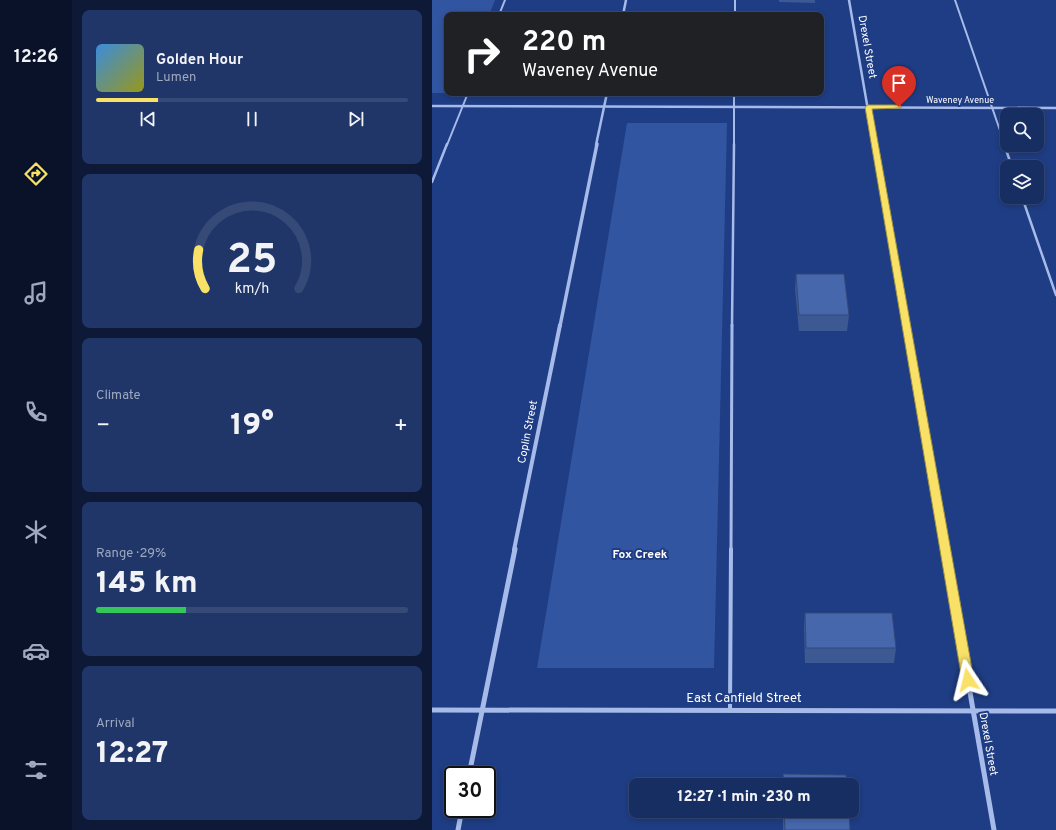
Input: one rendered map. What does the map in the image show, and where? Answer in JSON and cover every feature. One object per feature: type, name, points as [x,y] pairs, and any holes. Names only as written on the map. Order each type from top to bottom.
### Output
[{"type":"street","points":[[623,12],[626,0]]},
{"type":"street","name":"Drexel Street","points":[[849,0],[994,830]]},
{"type":"street","name":"Coplin Street","points":[[471,766],[606,96]]},
{"type":"street","name":"Waveney Avenue","points":[[432,106],[1056,108]]},
{"type":"street","name":"East Canfield Street","points":[[432,710],[1056,711]]},
{"type":"street","points":[[458,830],[460,818]]},
{"type":"lane","points":[[500,12],[505,0]]},
{"type":"lane","points":[[735,0],[735,12]]},
{"type":"lane","points":[[955,0],[1010,160]]},
{"type":"lane","points":[[432,182],[467,96]]},
{"type":"lane","points":[[730,710],[734,96]]},
{"type":"lane","points":[[1024,204],[1056,295]]},
{"type":"shaded area","points":[[432,0],[495,0],[490,12],[444,12],[444,93],[432,93]]},
{"type":"shaded area","points":[[627,123],[727,123],[714,668],[537,668]]},
{"type":"building","points":[[796,274],[844,274],[849,315],[799,315]]},
{"type":"building","points":[[805,613],[892,613],[896,648],[806,648]]},
{"type":"building","points":[[783,774],[846,775],[846,778],[783,778]]},
{"type":"building","points":[[784,818],[849,818],[850,830],[785,830]]},
{"type":"district","name":"Fox Creek","points":[[640,555]]},
{"type":"route","points":[[899,107],[868,107],[968,680]]}]
